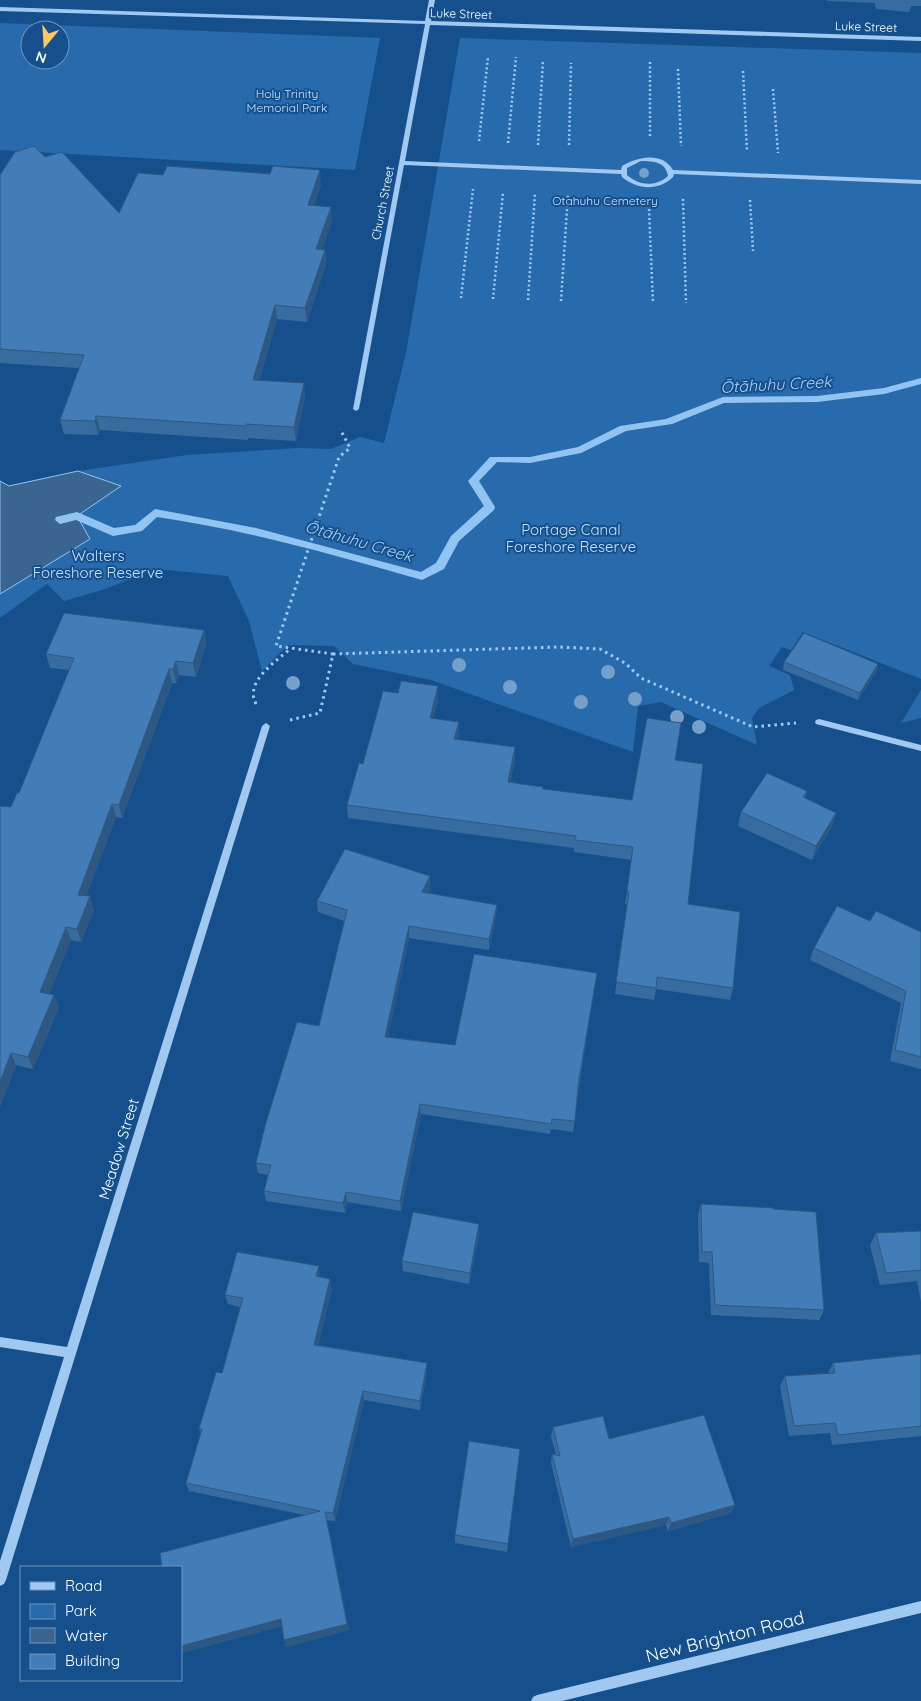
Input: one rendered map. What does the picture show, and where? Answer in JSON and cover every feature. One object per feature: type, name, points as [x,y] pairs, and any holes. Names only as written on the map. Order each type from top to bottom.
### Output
[{"type":"street","name":"Church Street","points":[[356,410],[432,0]]},
{"type":"street","name":"Luke Street","points":[[0,9],[921,39]]},
{"type":"street","points":[[622,172],[628,164],[641,159],[649,159],[664,164],[671,172],[921,182]]},
{"type":"street","points":[[402,163],[622,172]]},
{"type":"street","points":[[622,172],[633,183],[648,186],[663,183],[671,176],[671,172]]},
{"type":"street","points":[[819,722],[921,748]]},
{"type":"street","name":"Meadow Street","points":[[0,1580],[266,726]]},
{"type":"street","points":[[0,1342],[71,1353]]},
{"type":"street","name":"New Brighton Road","points":[[537,1701],[921,1607]]},
{"type":"path","points":[[649,159],[650,62]]},
{"type":"path","points":[[773,88],[779,176]]},
{"type":"path","points":[[648,186],[652,303]]},
{"type":"path","points":[[339,457],[276,646],[333,654],[558,647],[600,649],[625,663],[641,678],[753,726],[819,722]]},
{"type":"path","points":[[291,648],[255,682],[253,698],[266,726],[320,713],[333,654]]},
{"type":"green space","name":"Holy Trinity Memorial Park","points":[[0,23],[20,24],[20,70],[70,70],[70,26],[380,38],[355,170],[0,150]]},
{"type":"green space","points":[[460,38],[921,53],[921,679],[803,632],[791,650],[782,647],[769,666],[790,675],[794,690],[759,708],[752,718],[757,745],[661,702],[638,706],[633,752],[431,680],[353,664],[334,646],[288,645],[262,671],[249,621],[228,576],[157,569],[102,590],[64,601],[47,584],[0,618],[0,481],[9,486],[78,471],[187,455],[298,448],[331,449],[360,437],[384,443],[406,353]]},
{"type":"green space","points":[[921,690],[921,718],[901,723]]},
{"type":"water","points":[[78,471],[121,486],[77,516],[90,539],[0,594],[0,481],[9,486]]},
{"type":"building","points":[[34,146],[45,157],[62,152],[119,213],[138,173],[163,175],[167,166],[270,174],[273,166],[320,170],[308,205],[331,207],[316,249],[325,250],[305,308],[275,305],[253,380],[304,383],[294,427],[246,424],[246,426],[96,416],[95,421],[60,420],[84,355],[0,349],[0,175],[15,152]]},
{"type":"building","points":[[64,613],[204,630],[193,663],[176,661],[173,669],[169,669],[119,805],[112,804],[78,895],[90,896],[77,929],[66,927],[40,992],[54,995],[28,1057],[11,1053],[0,1082],[0,806],[11,807],[17,793],[19,793],[74,658],[46,654]]},
{"type":"building","points":[[804,633],[878,664],[860,693],[784,662]]},
{"type":"building","points":[[401,681],[438,686],[430,718],[459,722],[454,739],[515,747],[508,782],[543,787],[543,789],[632,800],[647,718],[681,723],[675,760],[703,764],[688,904],[740,912],[733,988],[657,977],[656,988],[616,982],[629,892],[627,891],[633,847],[575,840],[576,836],[347,805],[359,763],[363,764],[383,691],[398,693]]},
{"type":"building","points":[[767,773],[807,791],[803,797],[836,813],[816,846],[741,812]]},
{"type":"building","points":[[345,849],[430,876],[422,892],[497,905],[489,939],[409,926],[385,1037],[455,1045],[474,954],[597,973],[578,1085],[575,1121],[552,1119],[551,1124],[420,1104],[400,1201],[346,1192],[343,1203],[264,1191],[271,1165],[256,1163],[265,1126],[297,1022],[319,1026],[347,910],[317,901]]},
{"type":"building","points":[[837,906],[870,921],[876,911],[921,932],[921,1057],[895,1050],[906,991],[814,948]]},
{"type":"building","points":[[701,1204],[816,1212],[824,1310],[715,1305],[712,1252],[702,1252]]},
{"type":"building","points":[[413,1212],[479,1224],[470,1273],[402,1261]]},
{"type":"building","points":[[921,1231],[921,1270],[886,1273],[876,1233]]},
{"type":"building","points":[[237,1252],[319,1266],[316,1276],[330,1279],[314,1345],[427,1363],[420,1401],[363,1391],[333,1513],[325,1512],[347,1624],[284,1640],[281,1619],[182,1646],[182,1566],[162,1566],[160,1553],[320,1511],[186,1483],[202,1429],[199,1429],[216,1372],[222,1373],[243,1298],[225,1295]]},
{"type":"building","points":[[921,1354],[921,1426],[838,1435],[835,1423],[794,1426],[785,1376],[835,1373],[833,1363]]},
{"type":"building","points":[[704,1415],[735,1505],[671,1523],[669,1517],[573,1539],[552,1454],[560,1456],[553,1427],[603,1416],[609,1439]]},
{"type":"building","points":[[469,1441],[520,1449],[508,1544],[455,1535]]},
{"type":"waterway","name":"Ōtāhuhu Creek","points":[[60,520],[77,516],[113,532],[138,528],[155,513],[189,518],[290,539],[422,576],[440,566],[455,539],[490,507],[473,481],[494,459],[530,460],[581,450],[624,428],[668,422],[723,400],[817,399],[884,391],[921,381]]},
{"type":"park label","name":"Otahuhu Cemetery","points":[[605,201]]},
{"type":"park label","name":"Portage Canal Foreshore Reserve","points":[[571,538]]},
{"type":"park label","name":"Walters Foreshore Reserve","points":[[98,564]]}]
